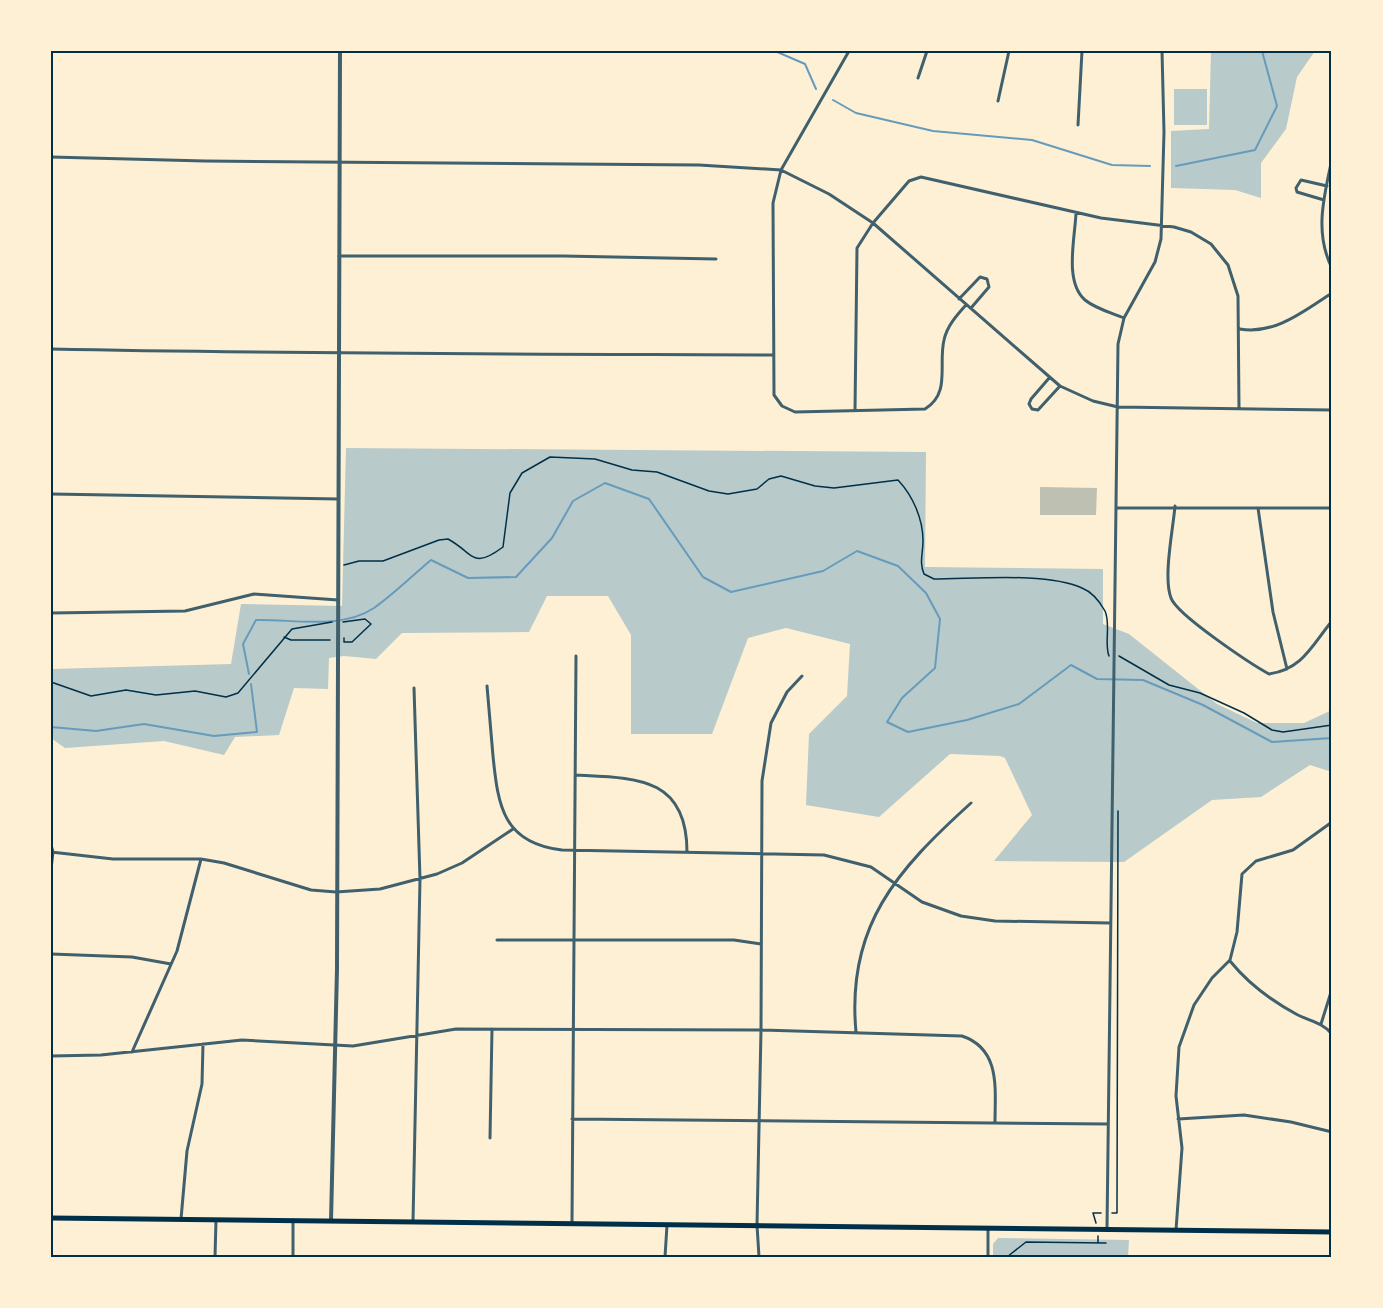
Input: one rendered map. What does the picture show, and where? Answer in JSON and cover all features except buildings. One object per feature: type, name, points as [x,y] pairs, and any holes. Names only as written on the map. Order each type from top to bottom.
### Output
[{"type":"main road","points":[[51,1218],[1332,1232]]},
{"type":"street","points":[[331,1221],[336,892],[340,51]]},
{"type":"street","points":[[849,51],[781,170],[773,203],[772,386],[776,400],[786,409],[795,412],[921,411],[936,400],[942,386],[945,338],[951,324],[966,305]]},
{"type":"street","points":[[918,78],[927,51]]},
{"type":"street","points":[[998,101],[1009,51]]},
{"type":"street","points":[[1078,125],[1082,51]]},
{"type":"street","points":[[1107,1229],[1118,344],[1124,318],[1155,262],[1162,225],[1161,51]]},
{"type":"street","points":[[51,157],[699,165],[781,170],[829,194],[873,223],[1060,386],[1093,401],[1118,407],[1332,410]]},
{"type":"street","points":[[1332,159],[1321,230],[1332,268]]},
{"type":"street","points":[[855,411],[856,252],[873,223],[914,178],[998,193],[1076,213],[1118,221],[1162,225],[1191,232],[1221,253],[1237,288],[1240,329],[1239,408]]},
{"type":"street","points":[[1324,200],[1304,196],[1297,192],[1296,188],[1301,180],[1327,186]]},
{"type":"street","points":[[1076,213],[1076,286],[1090,303],[1124,318]]},
{"type":"street","points":[[339,256],[716,259]]},
{"type":"street","points":[[959,298],[980,277],[987,279],[989,287],[971,308]]},
{"type":"street","points":[[1240,329],[1257,330],[1285,322],[1332,293]]},
{"type":"street","points":[[51,349],[339,354],[502,352],[772,355]]},
{"type":"street","points":[[1050,377],[1031,399],[1029,404],[1032,409],[1038,410],[1060,386]]},
{"type":"street","points":[[51,495],[338,499]]},
{"type":"street","points":[[1116,508],[1175,506],[1332,508]]},
{"type":"street","points":[[1175,506],[1168,585],[1174,605],[1250,664],[1269,674],[1287,669],[1311,652],[1332,621]]},
{"type":"street","points":[[1258,508],[1271,605],[1287,669]]},
{"type":"street","points":[[51,612],[173,612],[207,607],[254,594],[338,600]]},
{"type":"street","points":[[572,1225],[576,656]]},
{"type":"street","points":[[759,1257],[757,1225],[760,1120],[762,781],[768,734],[780,702],[802,675]]},
{"type":"street","points":[[487,686],[496,792],[502,812],[513,829],[542,846],[575,850],[800,853],[846,859],[871,867],[922,902],[961,916],[995,921],[1110,923]]},
{"type":"street","points":[[413,1222],[420,879],[414,688]]},
{"type":"street","points":[[576,775],[639,779],[663,791],[682,815],[687,834],[687,852]]},
{"type":"street","points":[[856,1032],[855,987],[862,947],[869,924],[894,882],[924,846],[971,803]]},
{"type":"street","points":[[1176,1230],[1182,1148],[1178,1119],[1177,1073],[1183,1031],[1202,991],[1230,960],[1237,932],[1242,874],[1256,861],[1299,847],[1332,822]]},
{"type":"street","points":[[52,852],[112,859],[201,859],[224,863],[311,890],[336,892],[380,889],[420,879],[462,863],[513,829]]},
{"type":"street","points":[[51,845],[51,869]]},
{"type":"street","points":[[132,1052],[171,964],[190,906],[201,859]]},
{"type":"street","points":[[497,940],[734,940],[761,944]]},
{"type":"street","points":[[51,954],[132,957],[171,964]]},
{"type":"street","points":[[1230,960],[1242,976],[1293,1012],[1321,1024],[1332,1035]]},
{"type":"street","points":[[1321,1024],[1332,989]]},
{"type":"street","points":[[51,1056],[132,1052],[242,1040],[334,1044],[378,1043],[456,1029],[761,1030],[962,1036],[971,1039],[985,1051],[993,1068],[995,1123]]},
{"type":"street","points":[[490,1138],[492,1029]]},
{"type":"street","points":[[181,1219],[187,1151],[202,1084],[203,1044]]},
{"type":"street","points":[[1178,1119],[1244,1115],[1291,1122],[1332,1132]]},
{"type":"street","points":[[572,1119],[1108,1124]]},
{"type":"street","points":[[215,1257],[216,1220]]},
{"type":"street","points":[[293,1220],[293,1257]]},
{"type":"street","points":[[665,1257],[667,1225]]},
{"type":"street","points":[[988,1228],[988,1257]]},
{"type":"path","points":[[343,566],[359,561],[384,561],[439,540],[448,539],[472,558],[481,560],[489,557],[503,547],[510,493],[522,473],[550,457],[595,459],[632,470],[657,472],[710,491],[728,494],[757,489],[769,479],[781,476],[815,486],[834,488],[897,480],[908,492],[918,512],[923,541],[920,565],[924,574],[934,579],[1021,579],[1067,582],[1085,589],[1096,598],[1106,613],[1107,656],[1120,656],[1169,685],[1217,700],[1272,730],[1283,732],[1332,725]]},
{"type":"path","points":[[51,682],[91,696],[126,690],[156,695],[195,691],[226,697],[238,693],[284,636],[301,626],[369,620],[371,624],[352,642],[344,642],[343,635]]},
{"type":"path","points":[[284,636],[291,640],[330,640]]},
{"type":"path","points":[[1110,1213],[1117,1213],[1118,811]]},
{"type":"path","points":[[1094,1216],[1093,1213],[1098,1213]]},
{"type":"path","points":[[1007,1257],[1026,1242],[1106,1243]]},
{"type":"shaded area","points":[[1211,51],[1315,51],[1297,77],[1286,129],[1261,163],[1261,198],[1235,190],[1171,188],[1171,131],[1209,129]]},
{"type":"shaded area","points":[[1174,89],[1207,89],[1207,125],[1174,125]]},
{"type":"shaded area","points":[[346,448],[926,452],[925,567],[1103,569],[1103,624],[1129,634],[1217,704],[1257,723],[1304,723],[1332,710],[1332,772],[1310,765],[1261,797],[1212,800],[1124,862],[994,861],[1032,815],[1005,758],[1000,756],[950,754],[879,817],[806,805],[809,734],[847,696],[850,644],[786,628],[748,638],[712,734],[631,734],[631,635],[608,596],[547,596],[529,632],[402,633],[376,659],[344,656],[329,658],[328,689],[294,688],[279,735],[235,737],[224,755],[164,741],[65,748],[51,738],[51,669],[231,664],[241,604],[342,606]]},
{"type":"shaded area","points":[[998,1238],[1129,1240],[1128,1257],[993,1257],[993,1244]]},
{"type":"waterway","points":[[775,51],[805,64],[816,89]]},
{"type":"waterway","points":[[1176,166],[1255,150],[1277,106],[1262,51]]},
{"type":"waterway","points":[[833,100],[856,113],[933,131],[1032,140],[1112,165],[1150,166]]},
{"type":"waterway","points":[[249,674],[243,644],[256,620],[316,622],[347,619],[361,615],[381,603],[431,560],[468,578],[516,577],[552,538],[573,501],[605,483],[649,499],[703,577],[731,592],[823,571],[857,551],[898,566],[926,593],[940,619],[935,668],[902,698],[887,722],[908,732],[967,720],[1019,704],[1071,665],[1097,679],[1143,680],[1203,705],[1272,742],[1332,738]]},
{"type":"waterway","points":[[51,727],[96,731],[144,724],[214,736],[257,732],[251,684]]}]
